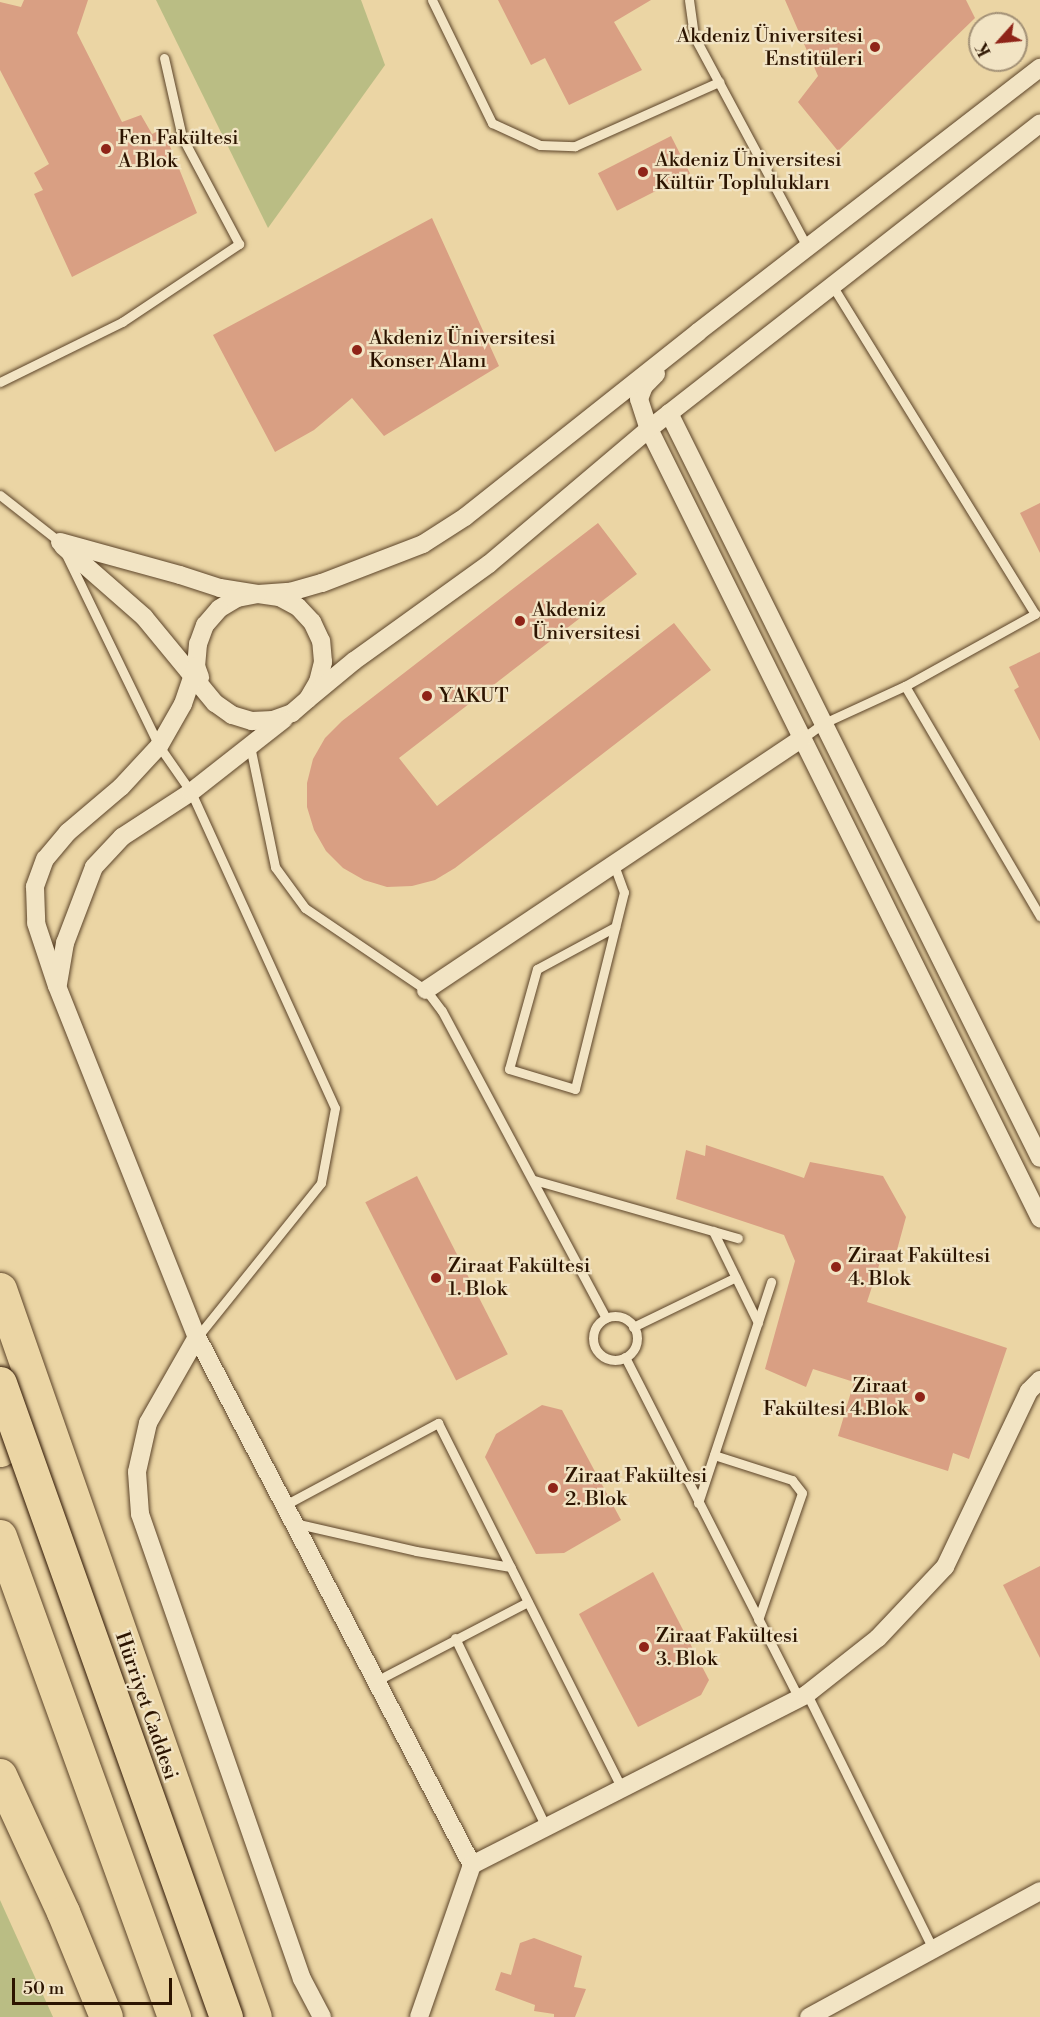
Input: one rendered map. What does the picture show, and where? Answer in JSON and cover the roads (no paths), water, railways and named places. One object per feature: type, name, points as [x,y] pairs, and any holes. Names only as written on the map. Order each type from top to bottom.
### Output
[{"type":"highway","name":"Hürriyet Caddesi","points":[[0,1290],[255,2017]]},
{"type":"highway","points":[[0,1383],[226,2017]]},
{"type":"highway","points":[[0,1450],[30,1427],[37,1395]]},
{"type":"highway","points":[[0,1536],[174,2017]]},
{"type":"highway","points":[[0,1775],[63,1912],[105,2017]]},
{"type":"street","points":[[472,1865],[197,1337],[57,986],[36,923],[34,887],[45,859],[68,832],[120,787],[159,746],[198,675],[198,644],[205,625],[219,609],[237,598],[290,592],[322,583],[423,544],[465,517],[698,332],[1040,68]]},
{"type":"street","points":[[57,986],[65,943],[94,867],[122,837],[191,792],[354,661],[489,564],[669,413],[1040,124]]},
{"type":"street","points":[[698,332],[644,386],[639,399],[649,429],[1040,1218]]},
{"type":"street","points":[[669,413],[1040,1158]]},
{"type":"street","points":[[60,542],[180,574],[220,588],[279,597],[298,607],[312,622],[321,641],[323,662],[318,682],[308,699]]},
{"type":"street","points":[[60,542],[144,617],[198,675],[215,703],[232,715],[252,721],[273,720],[292,713]]},
{"type":"street","points":[[426,990],[803,738]]},
{"type":"street","points":[[197,1337],[148,1423],[137,1472],[140,1514],[302,1979],[322,2017]]},
{"type":"street","points":[[419,2017],[472,1865],[803,1696],[878,1638],[945,1568],[1029,1391],[1040,1380]]},
{"type":"street","points":[[809,2017],[1040,1891]]},
{"type":"lane","points":[[432,0],[492,123],[534,144],[552,147],[575,146],[719,82]]},
{"type":"lane","points":[[689,0],[694,36],[807,247]]},
{"type":"lane","points":[[0,382],[122,322],[239,244],[182,137],[164,58]]},
{"type":"lane","points":[[803,738],[824,723],[905,686],[1035,614],[832,285]]},
{"type":"lane","points":[[0,495],[60,542],[159,746],[191,792],[335,1108],[321,1183],[197,1337]]},
{"type":"lane","points":[[905,686],[1040,916]]},
{"type":"lane","points":[[249,744],[275,867],[305,908],[426,990],[442,1011],[606,1318]]},
{"type":"lane","points":[[614,865],[624,892],[574,1089],[509,1069],[537,969],[615,927]]},
{"type":"lane","points":[[534,1180],[738,1238]]},
{"type":"lane","points":[[713,1231],[758,1323]]},
{"type":"lane","points":[[633,1327],[736,1277]]},
{"type":"lane","points":[[699,1503],[771,1282]]},
{"type":"lane","points":[[606,1318],[624,1318],[633,1327],[637,1339],[635,1347],[625,1357],[614,1360],[606,1358],[595,1346],[595,1330],[606,1318]]},
{"type":"lane","points":[[625,1357],[758,1620],[803,1696],[933,1949]]},
{"type":"lane","points":[[285,1505],[438,1423],[622,1789]]},
{"type":"lane","points":[[714,1455],[792,1480],[802,1493],[758,1620]]},
{"type":"lane","points":[[294,1523],[416,1551],[511,1567]]},
{"type":"lane","points":[[376,1681],[528,1602]]},
{"type":"lane","points":[[455,1638],[546,1827]]},
{"type":"place","name":"Akdeniz Üniversitesi Enstitüleri","points":[[875,47]]},
{"type":"place","name":"Fen Fakültesi A Blok","points":[[106,149]]},
{"type":"place","name":"Akdeniz Üniversitesi Kültür Toplulukları","points":[[643,172]]},
{"type":"place","name":"Akdeniz Üniversitesi Konser Alanı","points":[[357,350]]},
{"type":"place","name":"Akdeniz Üniversitesi","points":[[520,621]]},
{"type":"place","name":"YAKUT","points":[[427,696]]},
{"type":"place","name":"Ziraat Fakültesi 4. Blok","points":[[836,1267]]},
{"type":"place","name":"Ziraat Fakültesi 1. Blok","points":[[436,1278]]},
{"type":"place","name":"Ziraat Fakültesi 4.Blok","points":[[920,1397]]},
{"type":"place","name":"Ziraat Fakültesi 2. Blok","points":[[553,1488]]},
{"type":"place","name":"Ziraat Fakültesi 3. Blok","points":[[644,1647]]}]
